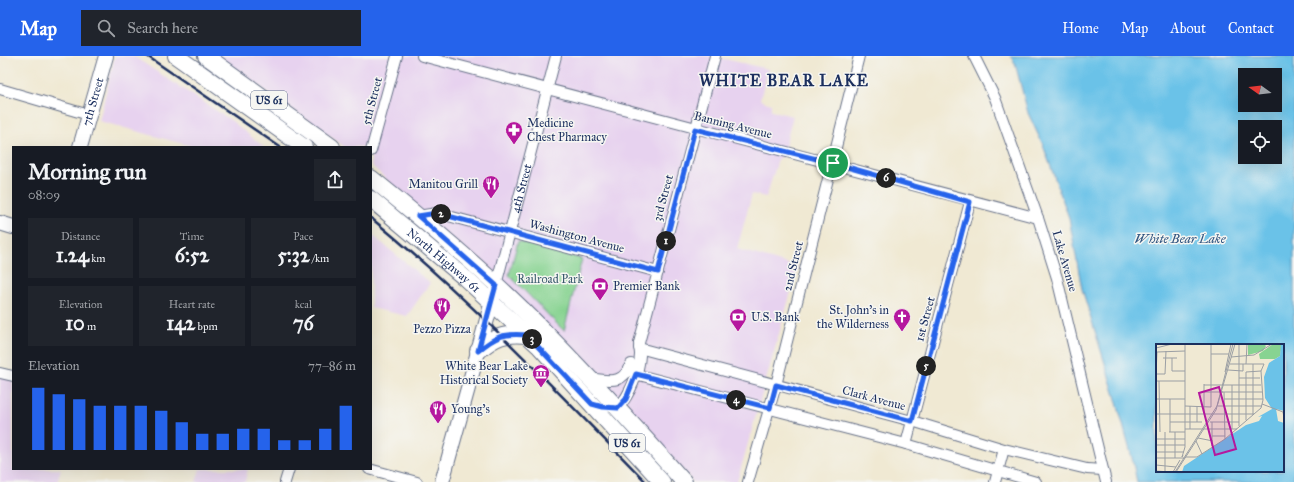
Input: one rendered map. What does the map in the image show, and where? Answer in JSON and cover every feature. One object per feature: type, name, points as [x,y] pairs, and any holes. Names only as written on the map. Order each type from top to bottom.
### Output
[{"type":"main road","name":"US 61","points":[[176,56],[303,146]]},
{"type":"main road","name":"US 61","points":[[206,56],[331,146]]},
{"type":"main road","name":"North Highway 61","points":[[372,179],[418,216],[496,285],[546,332],[618,408],[684,482]]},
{"type":"main road","name":"North Highway 61","points":[[372,201],[418,237],[527,335],[592,404],[662,482]]},
{"type":"main road","points":[[478,351],[498,336],[510,333],[527,335]]},
{"type":"main road","points":[[592,404],[603,407],[618,408]]},
{"type":"street","name":"7th Street","points":[[80,146],[106,56]]},
{"type":"street","name":"5th Street","points":[[372,148],[398,56]]},
{"type":"street","name":"Banning Avenue","points":[[422,56],[695,129],[833,163],[970,202],[1038,218]]},
{"type":"street","name":"4th Street","points":[[442,482],[492,302],[556,56]]},
{"type":"street","name":"3rd Street","points":[[618,408],[626,399],[632,372],[640,355],[638,348],[715,56]]},
{"type":"street","name":"2nd Street","points":[[748,482],[776,385],[859,56]]},
{"type":"street","name":"Lake Avenue","points":[[974,56],[995,98],[1038,218],[1057,278],[1106,482]]},
{"type":"street","points":[[0,89],[89,115]]},
{"type":"street","name":"1st Street","points":[[906,444],[970,202]]},
{"type":"street","name":"Washington Avenue","points":[[418,216],[437,213],[510,231],[658,272]]},
{"type":"street","points":[[0,223],[12,227]]},
{"type":"street","name":"Clark Avenue","points":[[638,348],[912,421],[1004,449],[1087,469],[1103,470]]},
{"type":"street","points":[[0,372],[12,376]]},
{"type":"street","points":[[589,378],[615,380],[632,372],[906,444],[996,477],[1036,482]]},
{"type":"street","points":[[996,477],[1004,449]]},
{"type":"street","points":[[285,482],[289,470]]},
{"type":"street","points":[[372,470],[417,482]]},
{"type":"shaded area","points":[[115,56],[133,56],[232,121],[263,146],[191,146],[99,121]]},
{"type":"shaded area","points":[[216,56],[712,56],[768,69],[760,100],[771,104],[771,111],[793,116],[782,158],[779,157],[766,197],[752,194],[737,249],[798,267],[737,482],[693,482],[633,414],[372,166],[372,146],[344,146]]},
{"type":"shaded area","points":[[372,235],[430,283],[407,316],[372,308]]},
{"type":"shaded area","points":[[0,372],[12,375],[12,470],[61,470],[57,482],[0,482]]},
{"type":"shaded area","points":[[200,470],[248,470],[245,482],[196,482]]},
{"type":"green space","name":"Railroad Park","points":[[518,241],[582,259],[564,331],[509,275]]},
{"type":"water","name":"White Bear Lake","points":[[1010,56],[1294,56],[1294,482],[1137,482],[1116,399],[1082,289],[1069,218],[1043,145],[1028,113],[1015,63]]},
{"type":"railway","points":[[147,56],[279,146]]},
{"type":"railway","points":[[372,219],[408,249],[478,313],[646,482]]},
{"type":"place","name":"Medicine Chest Pharmacy","points":[[514,145]]},
{"type":"place","name":"Manitou Grill","points":[[491,199]]},
{"type":"place","name":"Premier Bank","points":[[600,301]]},
{"type":"place","name":"Pezzo Pizza","points":[[442,321]]},
{"type":"place","name":"U.S. Bank","points":[[738,332]]},
{"type":"place","name":"St. John's in the Wilderness","points":[[902,332]]},
{"type":"place","name":"White Bear Lake Historical Society","points":[[541,388]]},
{"type":"place","name":"Young's","points":[[438,424]]},
{"type":"district","name":"WHITE BEAR LAKE","points":[[784,80]]},
{"type":"route","points":[[695,129],[833,163],[970,202],[912,421],[776,385],[770,408],[636,374],[626,399],[618,408],[603,407],[592,404],[527,335],[510,333],[498,336],[478,351],[496,285],[418,216],[437,213],[510,231],[658,272],[695,129]]}]
